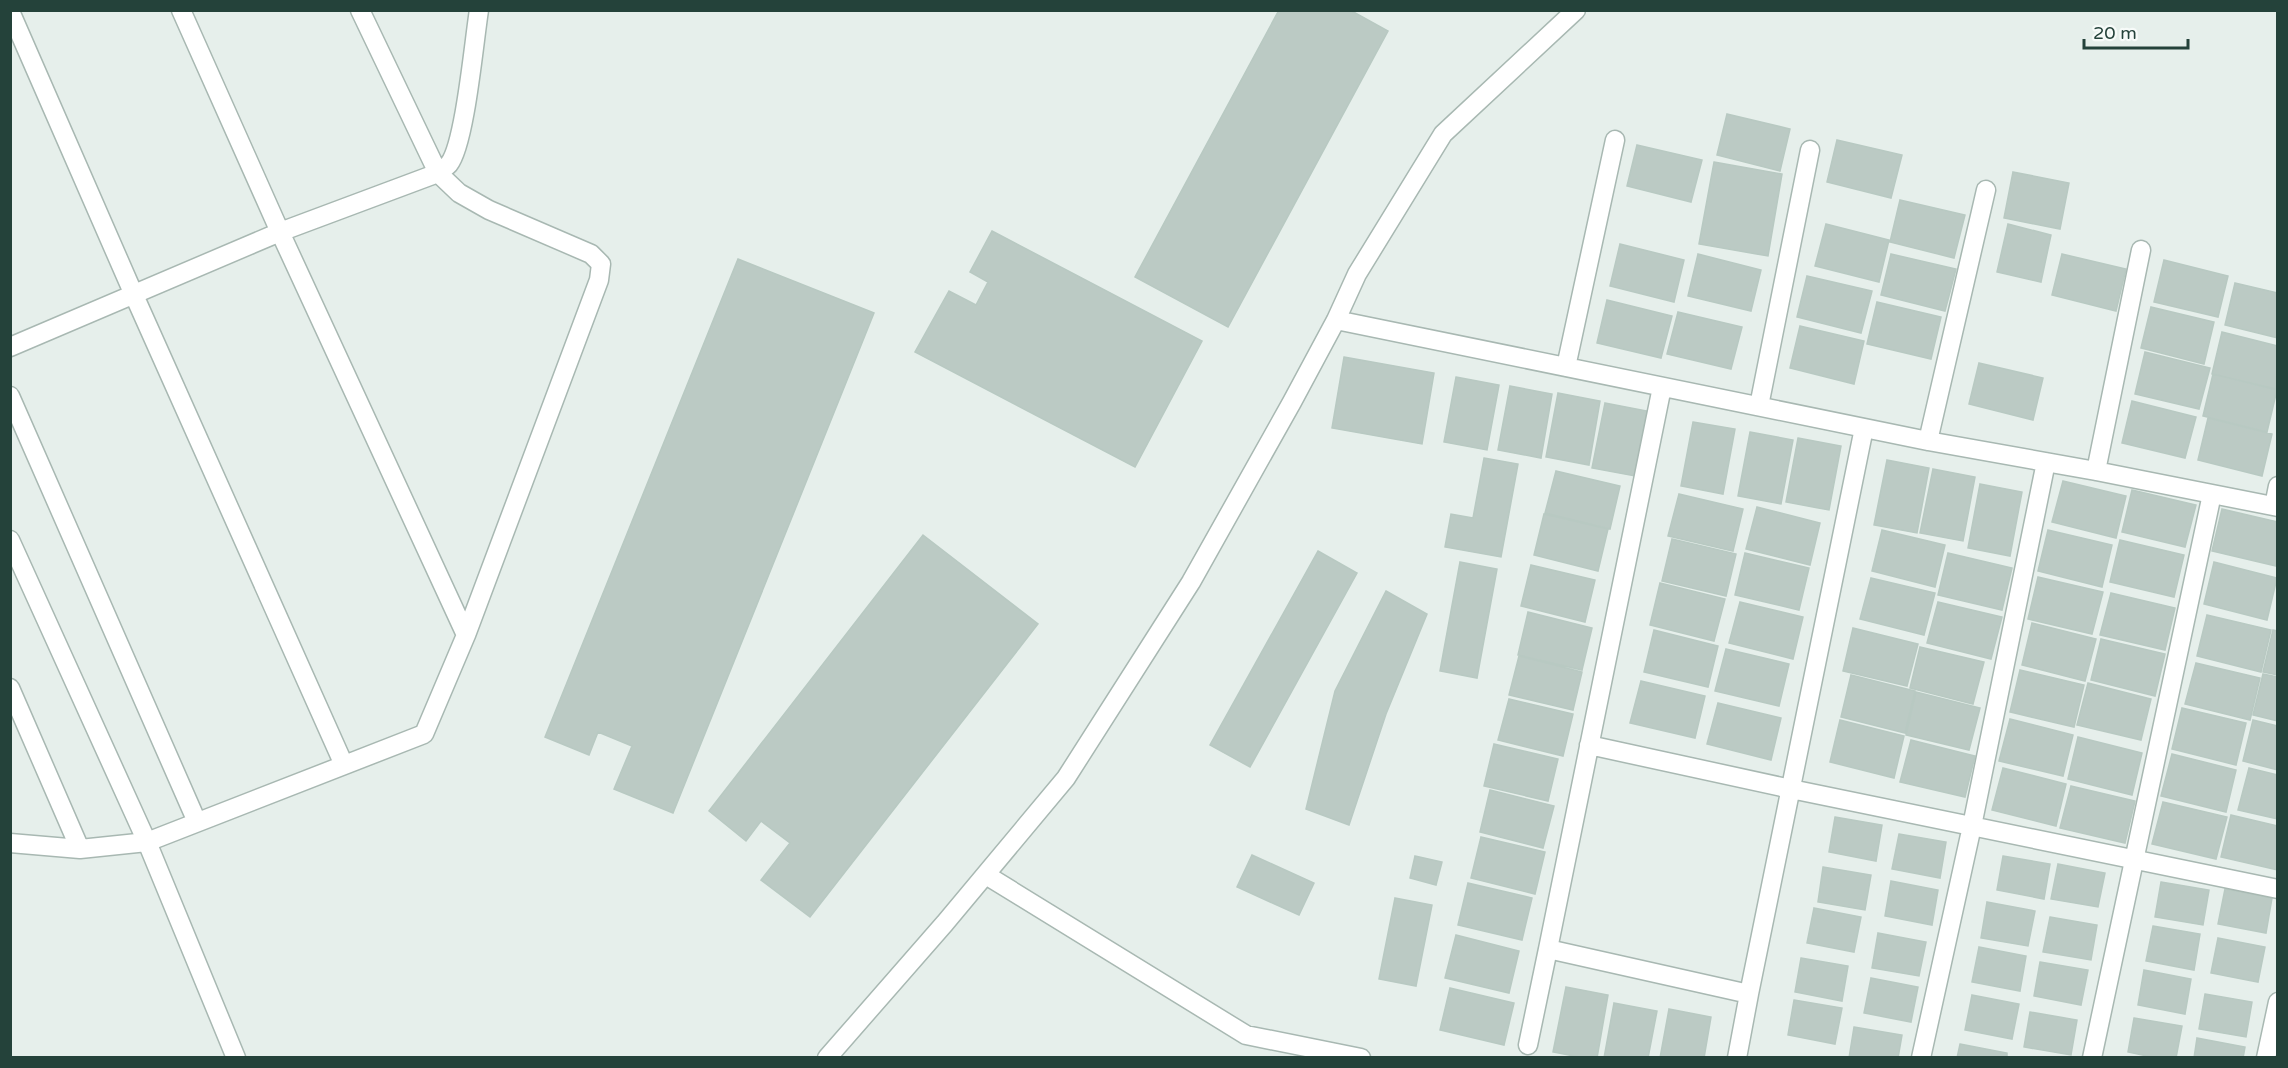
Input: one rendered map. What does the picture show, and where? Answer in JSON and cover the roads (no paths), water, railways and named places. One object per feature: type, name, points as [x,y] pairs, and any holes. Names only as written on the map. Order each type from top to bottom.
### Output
[{"type":"street","points":[[181,10],[280,232],[466,635]]},
{"type":"street","points":[[10,843],[80,849],[147,842],[424,734],[466,635],[599,280],[600,264],[591,254],[489,210],[459,193],[438,173],[360,10]]},
{"type":"street","points":[[10,347],[280,232],[438,173],[450,164],[457,148],[479,10]]},
{"type":"street","points":[[827,1058],[986,875],[1066,778],[1185,591],[1292,402],[1336,320],[1357,274],[1443,134],[1576,10]]},
{"type":"street","points":[[10,11],[344,765]]},
{"type":"street","points":[[1566,367],[1615,140]]},
{"type":"street","points":[[1759,406],[1810,150]]},
{"type":"street","points":[[1928,441],[1986,190]]},
{"type":"street","points":[[2096,471],[2141,250]]},
{"type":"street","points":[[1336,320],[1928,441],[2096,471],[2276,507],[2277,486]]},
{"type":"street","points":[[1528,1045],[1662,387]]},
{"type":"street","points":[[10,396],[197,822]]},
{"type":"street","points":[[1737,1058],[1864,428]]},
{"type":"street","points":[[1921,1058],[1972,826],[2046,462]]},
{"type":"street","points":[[2092,1058],[2212,494]]},
{"type":"street","points":[[10,540],[147,842],[236,1058]]},
{"type":"street","points":[[10,688],[80,849]]},
{"type":"street","points":[[1589,745],[2277,889]]},
{"type":"street","points":[[986,875],[1246,1035],[1361,1058]]},
{"type":"street","points":[[1548,949],[1749,994]]},
{"type":"street","points":[[2266,1058],[2277,1002]]}]
